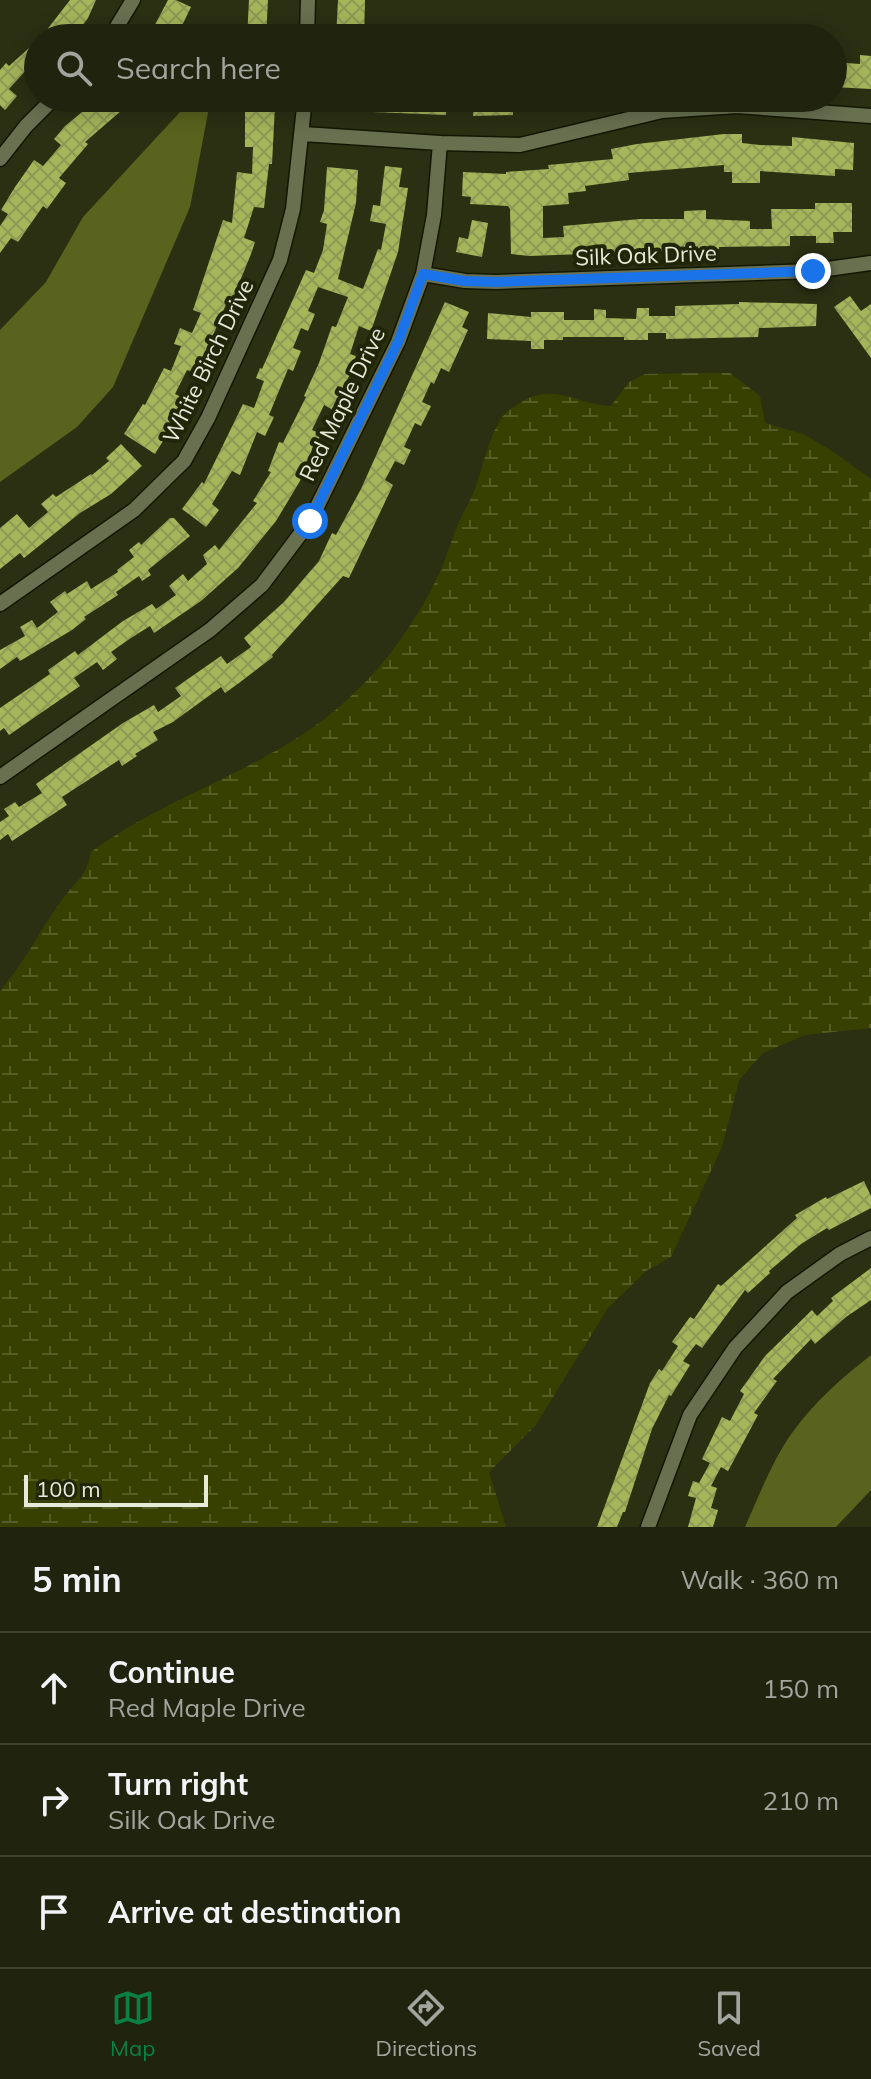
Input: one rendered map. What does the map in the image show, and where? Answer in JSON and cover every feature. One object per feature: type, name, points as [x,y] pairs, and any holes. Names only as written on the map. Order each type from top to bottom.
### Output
[{"type":"street","points":[[118,24],[133,0]]},
{"type":"street","points":[[307,24],[308,0]]},
{"type":"street","points":[[0,159],[40,112]]},
{"type":"street","name":"White Birch Drive","points":[[0,604],[134,510],[184,461],[214,404],[280,260],[293,209],[304,112]]},
{"type":"street","points":[[303,134],[520,145],[658,112]]},
{"type":"street","points":[[817,112],[871,116]]},
{"type":"street","name":"Red Maple Drive","points":[[0,777],[210,630],[262,585],[310,521],[398,342],[423,274],[434,215],[440,143]]},
{"type":"street","name":"Silk Oak Drive","points":[[423,274],[496,282],[813,271],[871,263]]},
{"type":"street","points":[[648,1527],[690,1415],[735,1348],[787,1292],[840,1254],[871,1238]]},
{"type":"green space","points":[[730,373],[760,396],[765,423],[803,434],[871,479],[871,1028],[805,1035],[763,1053],[739,1080],[722,1147],[671,1257],[646,1271],[608,1308],[535,1426],[489,1472],[506,1527],[0,1527],[0,991],[83,873],[91,852],[154,813],[287,744],[318,724],[376,671],[413,622],[433,586],[475,489],[492,436],[505,414],[529,398],[550,394],[611,406],[629,382],[645,374]]},
{"type":"shaded area","points":[[180,112],[208,112],[190,207],[113,387],[77,427],[0,482],[0,330],[46,282],[83,217]]},
{"type":"shaded area","points":[[871,1355],[871,1490],[836,1527],[745,1527],[772,1467],[792,1433],[829,1391]]},
{"type":"building","points":[[70,0],[96,0],[84,24],[51,24]]},
{"type":"building","points":[[168,0],[191,7],[183,24],[155,24]]},
{"type":"building","points":[[249,0],[268,0],[267,24],[248,24]]},
{"type":"building","points":[[338,0],[365,0],[364,24],[337,24]]},
{"type":"building","points":[[24,53],[24,72],[9,89],[17,96],[5,110],[0,105],[0,70],[6,63],[9,66]]},
{"type":"building","points":[[860,55],[871,56],[871,89],[847,88],[847,63],[860,64]]},
{"type":"building","points":[[82,112],[120,112],[85,142],[88,144],[59,178],[66,183],[47,209],[43,206],[18,242],[11,238],[0,253],[0,226],[8,214],[1,210],[34,160],[43,166],[61,145],[54,139]]},
{"type":"building","points":[[245,112],[275,112],[272,164],[269,164],[264,208],[254,207],[244,238],[255,242],[251,254],[233,298],[229,297],[197,374],[187,370],[175,394],[183,398],[171,422],[174,423],[155,454],[124,434],[145,405],[164,368],[171,371],[181,346],[174,344],[180,328],[192,333],[201,313],[193,310],[223,220],[232,223],[237,172],[252,174],[253,147],[245,147]]},
{"type":"building","points":[[372,112],[446,112],[446,115]]},
{"type":"building","points":[[473,112],[513,112],[513,115],[473,116]]},
{"type":"building","points":[[742,134],[742,143],[760,145],[792,146],[792,137],[854,143],[853,170],[835,169],[835,176],[760,171],[760,183],[732,183],[732,172],[724,172],[724,165],[628,173],[629,180],[585,186],[586,191],[568,193],[569,204],[543,206],[543,238],[564,237],[563,226],[640,219],[684,219],[684,211],[706,210],[706,219],[750,221],[750,229],[772,229],[771,209],[815,209],[815,203],[852,203],[852,232],[833,232],[834,243],[816,243],[816,236],[790,236],[790,246],[529,256],[511,254],[508,206],[470,204],[471,197],[462,196],[463,172],[506,174],[549,169],[548,165],[613,159],[611,149]]},
{"type":"building","points":[[385,166],[402,168],[399,187],[408,188],[398,252],[371,331],[359,326],[350,354],[356,356],[350,374],[333,410],[324,405],[312,430],[321,434],[300,481],[276,521],[238,568],[201,601],[154,633],[150,626],[131,638],[111,652],[117,659],[103,670],[97,662],[74,678],[80,686],[9,735],[4,728],[0,731],[0,708],[50,674],[48,670],[75,651],[78,655],[123,621],[152,604],[156,609],[176,595],[169,586],[183,574],[188,581],[207,564],[203,555],[215,545],[219,550],[257,503],[253,501],[271,472],[268,471],[279,442],[283,443],[306,397],[332,326],[336,327],[348,297],[318,287],[308,311],[315,314],[308,331],[301,328],[293,348],[301,351],[293,371],[288,369],[269,415],[274,417],[265,436],[257,432],[240,475],[232,471],[212,504],[219,510],[206,527],[182,509],[202,482],[204,484],[243,404],[254,408],[264,381],[256,378],[260,368],[306,270],[314,273],[323,250],[327,224],[320,222],[324,210],[327,167],[358,170],[356,203],[338,279],[363,289],[378,249],[381,250],[386,224],[370,221],[373,205],[380,206]]},
{"type":"building","points":[[472,220],[488,223],[482,257],[456,252],[459,237],[468,239]]},
{"type":"building","points":[[850,296],[861,311],[871,304],[871,358],[834,307]]},
{"type":"building","points":[[445,302],[469,312],[462,327],[468,330],[449,372],[441,368],[434,384],[431,382],[422,402],[431,406],[421,426],[415,423],[404,447],[411,450],[404,465],[395,461],[385,480],[393,485],[349,578],[343,576],[273,657],[239,683],[225,693],[221,687],[173,722],[153,732],[158,740],[135,754],[137,756],[122,766],[119,760],[62,797],[67,805],[12,841],[8,834],[0,840],[0,822],[9,816],[4,809],[15,802],[19,807],[42,793],[36,784],[123,723],[154,705],[158,712],[181,696],[175,688],[221,656],[227,664],[251,647],[244,638],[284,602],[319,561],[332,533],[336,535],[361,489]]},
{"type":"building","points":[[739,302],[817,304],[816,326],[759,328],[758,337],[666,339],[666,333],[648,333],[648,340],[563,337],[563,340],[544,340],[544,349],[531,349],[531,341],[487,339],[488,313],[531,317],[531,312],[564,312],[564,320],[594,320],[594,309],[606,310],[606,318],[636,319],[637,308],[649,308],[649,316],[675,316],[675,306]]},
{"type":"building","points":[[121,444],[142,466],[111,494],[80,513],[24,558],[20,553],[0,569],[0,528],[17,514],[29,528],[48,512],[41,504],[53,494],[56,497],[92,475],[109,461],[106,458]]},
{"type":"building","points":[[170,518],[174,518],[190,536],[148,570],[151,575],[142,581],[139,576],[116,592],[118,595],[84,617],[86,619],[72,630],[20,661],[17,657],[0,669],[0,650],[25,636],[20,627],[32,620],[37,628],[58,612],[50,602],[65,591],[67,594],[87,581],[91,589],[118,572],[134,557],[129,550],[139,542],[141,545]]},
{"type":"building","points":[[864,1181],[871,1196],[871,1208],[801,1244],[748,1293],[745,1290],[702,1348],[696,1344],[683,1361],[690,1365],[669,1395],[652,1429],[625,1512],[617,1527],[597,1527],[650,1383],[678,1346],[672,1342],[690,1317],[694,1319],[718,1284],[721,1286],[797,1218],[795,1215],[826,1197]]},
{"type":"building","points":[[871,1268],[871,1300],[815,1344],[811,1339],[773,1379],[777,1381],[754,1413],[758,1415],[728,1471],[721,1467],[711,1486],[717,1488],[711,1508],[718,1510],[713,1527],[688,1527],[696,1498],[688,1496],[693,1481],[699,1483],[710,1463],[702,1459],[722,1417],[730,1421],[744,1394],[740,1391],[765,1356],[812,1310],[817,1316],[833,1301],[831,1298]]},
{"type":"route","points":[[310,521],[398,342],[423,274],[496,282],[813,271]]}]
